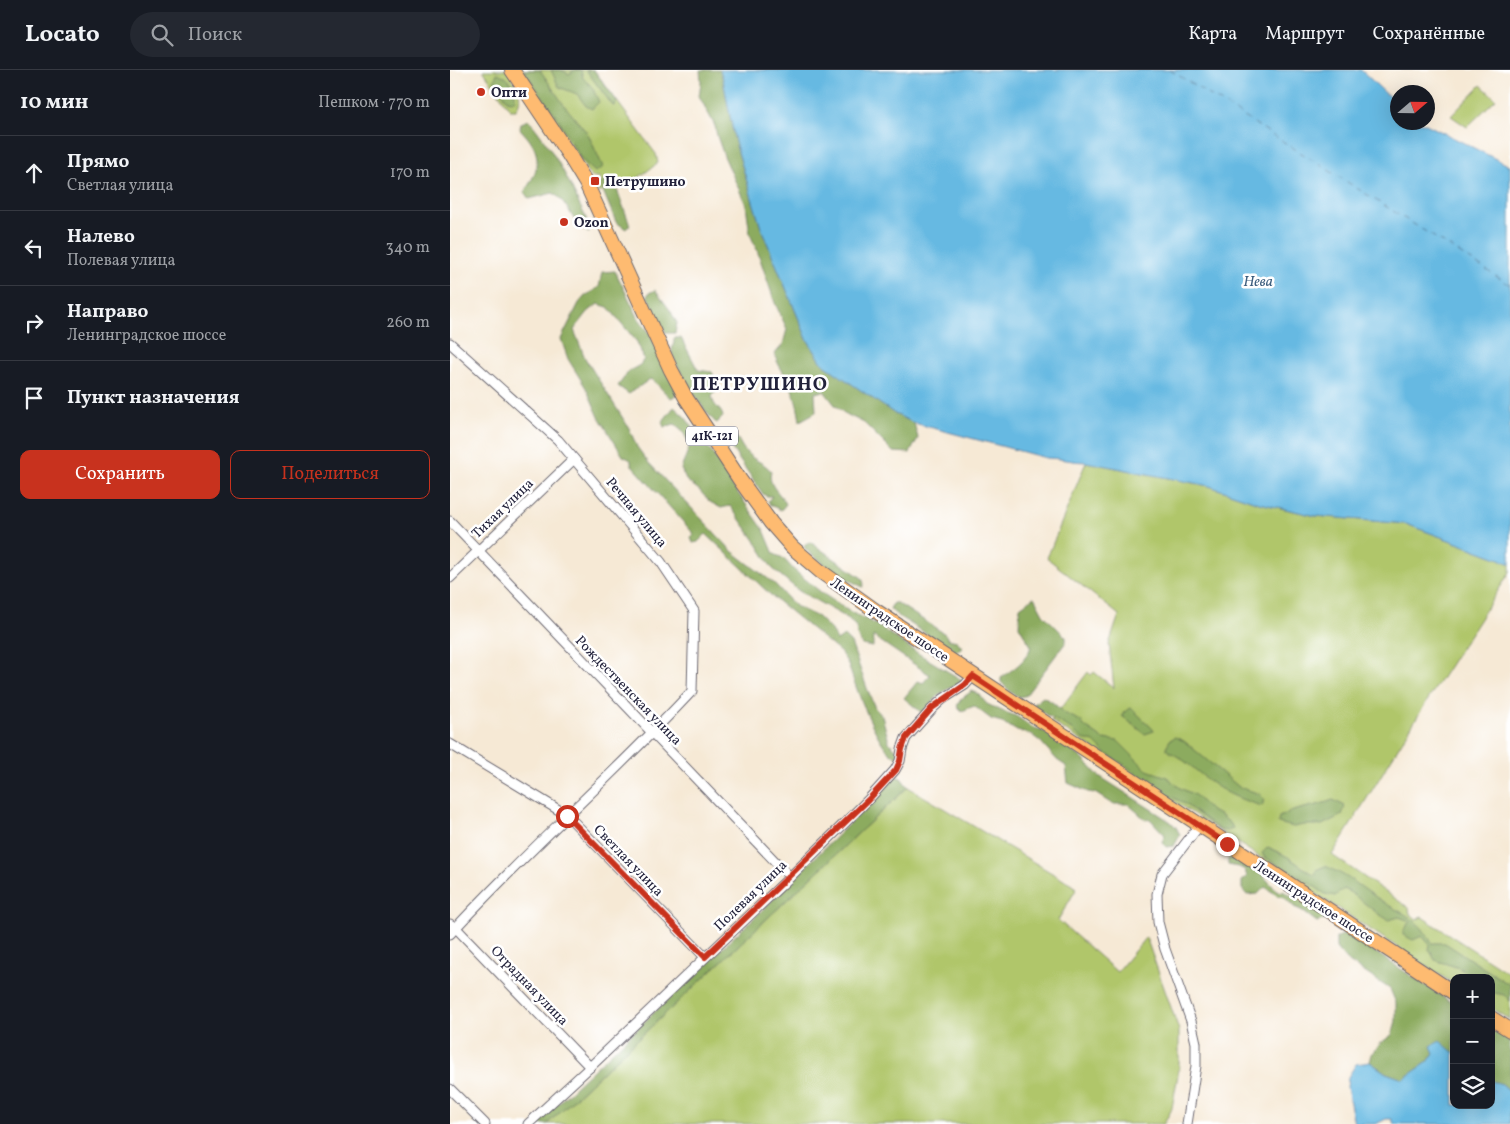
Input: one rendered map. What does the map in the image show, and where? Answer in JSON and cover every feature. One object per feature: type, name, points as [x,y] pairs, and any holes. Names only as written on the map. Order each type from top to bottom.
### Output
[{"type":"main road","name":"Ленинградское шоссе","points":[[512,70],[570,155],[594,199],[671,370],[686,398],[744,486],[771,523],[792,547],[846,591],[1450,990]]},
{"type":"main road","points":[[1493,1019],[1510,1030]]},
{"type":"street","name":"Речная улица","points":[[450,343],[558,440],[661,562],[694,611],[692,691],[652,734],[452,929]]},
{"type":"street","name":"Тихая улица","points":[[450,578],[574,459]]},
{"type":"street","name":"Рождественская улица","points":[[450,521],[790,876]]},
{"type":"street","name":"Полевая улица","points":[[528,1124],[590,1067],[868,800],[896,770],[906,738],[932,708],[965,685],[973,676]]},
{"type":"street","name":"Светлая улица","points":[[450,744],[567,816],[705,957]]},
{"type":"street","points":[[1187,1124],[1196,1066],[1196,1043],[1165,949],[1158,922],[1157,894],[1162,874],[1199,826]]},
{"type":"street","name":"Отрадная улица","points":[[452,929],[590,1067]]},
{"type":"street","points":[[450,1088],[485,1124]]},
{"type":"green space","points":[[483,70],[507,70],[519,94],[519,105],[516,110],[510,110]]},
{"type":"green space","points":[[522,70],[594,70],[656,154],[658,163],[638,178],[627,182],[615,182],[599,193],[596,186],[601,181],[599,177],[591,177]]},
{"type":"green space","points":[[524,70],[540,70],[564,105],[588,134],[603,167],[595,172],[582,160],[558,119]]},
{"type":"green space","points":[[551,70],[561,70],[569,74],[575,70],[581,70],[583,78],[592,87],[599,102],[592,109],[586,106],[577,94],[559,87]]},
{"type":"green space","points":[[586,70],[594,70],[617,101],[615,105],[613,106]]},
{"type":"green space","points":[[700,70],[720,70],[735,142],[761,228],[807,339],[823,364],[895,414],[914,423],[918,438],[910,453],[893,452],[864,423],[844,413],[824,391],[815,393],[816,412],[800,421],[793,392],[777,362],[775,354],[783,344],[787,329],[775,303],[750,234],[746,205],[724,156],[715,126],[699,96]]},
{"type":"green space","points":[[497,73],[511,83],[515,100],[507,100],[494,81]]},
{"type":"green space","points":[[1481,85],[1496,99],[1467,127],[1451,116]]},
{"type":"green space","points":[[529,120],[551,150],[569,181],[586,218],[589,233],[583,230],[559,197],[553,193],[529,199],[524,192],[534,175],[537,159],[536,152],[520,129],[521,123]]},
{"type":"green space","points":[[609,178],[616,187],[630,225],[626,229],[616,222],[601,186],[603,181]]},
{"type":"green space","points":[[615,271],[680,393],[671,398],[650,379],[629,394],[618,386],[629,371],[640,365],[644,359],[637,342],[608,307],[598,304],[588,312],[574,330],[585,358],[629,428],[637,447],[648,462],[733,552],[775,584],[795,606],[818,617],[833,632],[837,641],[844,636],[851,643],[875,708],[882,716],[889,742],[898,751],[899,758],[891,754],[883,745],[861,700],[847,662],[840,652],[773,597],[706,534],[698,542],[693,543],[691,538],[694,534],[631,464],[631,460],[623,456],[599,417],[586,388],[568,359],[561,339],[579,303],[585,296],[599,287],[602,272]]},
{"type":"green space","points":[[655,290],[677,323],[675,333],[666,333],[647,296]]},
{"type":"green space","points":[[674,338],[681,338],[698,370],[712,372],[719,388],[712,396],[723,417],[717,423],[699,402],[674,359],[672,349]]},
{"type":"green space","points":[[674,407],[685,417],[720,464],[764,530],[774,554],[783,558],[794,570],[822,593],[847,610],[877,625],[919,654],[962,680],[960,684],[943,692],[922,713],[904,698],[918,681],[923,683],[930,675],[873,636],[873,647],[862,645],[857,635],[856,627],[849,619],[799,591],[772,568],[730,506],[721,508],[710,502],[686,480],[681,469],[690,445],[682,430],[675,424],[664,427],[662,422]]},
{"type":"green space","points":[[728,430],[737,438],[748,454],[771,471],[772,485],[786,504],[781,510],[770,505],[768,501],[772,496],[763,494],[723,436],[723,433]]},
{"type":"green space","points":[[1086,462],[1209,486],[1259,503],[1316,516],[1406,524],[1510,564],[1510,572],[1332,855],[1409,908],[1410,914],[1417,919],[1422,917],[1510,974],[1510,1020],[1495,1011],[1495,974],[1450,974],[1450,981],[1051,721],[1088,672],[1091,675],[1094,672],[1114,688],[1109,644],[1119,615],[1047,558]]},
{"type":"green space","points":[[810,542],[862,578],[863,587],[839,575],[806,550],[805,544]]},
{"type":"green space","points":[[1034,597],[1043,614],[1066,637],[1066,642],[1026,695],[1019,696],[1006,688],[1001,682],[1001,678],[1019,664],[1029,651],[1031,646],[1019,626],[1020,607]]},
{"type":"green space","points":[[893,603],[897,603],[945,634],[948,639],[957,641],[962,647],[956,652],[898,616],[890,609]]},
{"type":"green space","points":[[972,691],[978,694],[987,704],[1016,716],[1033,728],[1048,733],[1082,758],[1099,776],[1171,822],[1180,835],[1174,846],[1166,847],[1162,842],[1165,835],[1150,819],[1146,820],[1128,804],[1112,804],[1095,793],[1068,783],[1066,766],[1057,760],[1032,735],[1017,731],[1002,722],[991,719],[974,706],[962,711],[957,706],[961,699]]},
{"type":"green space","points":[[1043,697],[1066,714],[1081,721],[1084,726],[1103,739],[1118,741],[1147,770],[1167,777],[1180,788],[1195,795],[1211,811],[1220,815],[1231,824],[1233,829],[1227,831],[1220,830],[1182,802],[1155,789],[1128,767],[1105,753],[1094,742],[1083,739],[1068,727],[1048,716],[1034,706]]},
{"type":"green space","points":[[1131,708],[1154,731],[1145,734],[1122,716],[1124,712]]},
{"type":"green space","points":[[1175,737],[1184,741],[1239,787],[1260,794],[1264,800],[1262,806],[1224,791],[1168,751],[1166,747],[1170,740]]},
{"type":"green space","points":[[895,776],[901,778],[908,787],[547,1124],[536,1124],[756,916]]},
{"type":"green space","points":[[908,787],[1077,888],[1058,920],[1117,972],[1146,937],[1179,1030],[1179,1069],[1172,1108],[1164,1124],[547,1124]]},
{"type":"green space","points":[[1333,800],[1345,806],[1342,815],[1322,825],[1294,827],[1278,823],[1279,817],[1285,814]]},
{"type":"green space","points":[[1268,847],[1288,857],[1315,876],[1316,870],[1325,866],[1333,869],[1414,920],[1432,943],[1445,943],[1493,974],[1469,974],[1459,968],[1435,960],[1429,949],[1430,945],[1422,936],[1413,940],[1403,935],[1403,931],[1410,921],[1399,917],[1389,920],[1344,889],[1335,896],[1325,894],[1304,879],[1264,857],[1262,853]]},
{"type":"green space","points":[[1232,857],[1258,870],[1278,892],[1283,891],[1306,903],[1325,919],[1317,922],[1294,907],[1283,896],[1278,896],[1265,887],[1258,894],[1247,895],[1242,889],[1242,881],[1247,877],[1245,870],[1228,865],[1228,859]]},
{"type":"green space","points":[[1346,933],[1450,1001],[1450,1050],[1440,1042],[1431,1046],[1434,1053],[1428,1062],[1403,1079],[1386,1073],[1370,1062],[1372,1054],[1382,1042],[1392,1035],[1396,1021],[1396,1003],[1390,989],[1346,960],[1336,948],[1336,938]]},
{"type":"green space","points":[[1495,975],[1510,985],[1510,1001],[1504,995],[1495,993]]},
{"type":"green space","points":[[1495,1032],[1510,1041],[1510,1091],[1502,1084],[1495,1082]]},
{"type":"water","name":"Нева","points":[[720,70],[1361,70],[1390,97],[1390,130],[1435,128],[1510,166],[1510,564],[1406,524],[1316,516],[1259,503],[1209,486],[1086,462],[1046,458],[914,423],[895,414],[823,364],[807,339],[761,228],[735,142]]},
{"type":"water","points":[[1440,1041],[1450,1050],[1450,1109],[1495,1109],[1495,1082],[1502,1084],[1510,1091],[1510,1124],[1394,1124],[1392,1119],[1386,1119],[1376,1124],[1354,1124],[1347,1088],[1348,1077],[1356,1064],[1370,1062],[1386,1073],[1403,1079],[1428,1062],[1434,1053],[1431,1046]]},
{"type":"ferry route","points":[[1170,70],[1510,285]]},
{"type":"place","name":"Опти","points":[[481,92]]},
{"type":"place","name":"Петрушино","points":[[595,181]]},
{"type":"place","name":"Ozon","points":[[564,222]]},
{"type":"district","name":"ПЕТРУШИНО","points":[[760,383]]},
{"type":"route","points":[[567,816],[705,957],[868,800],[896,770],[906,738],[932,708],[965,685],[973,676],[1227,844]]}]
